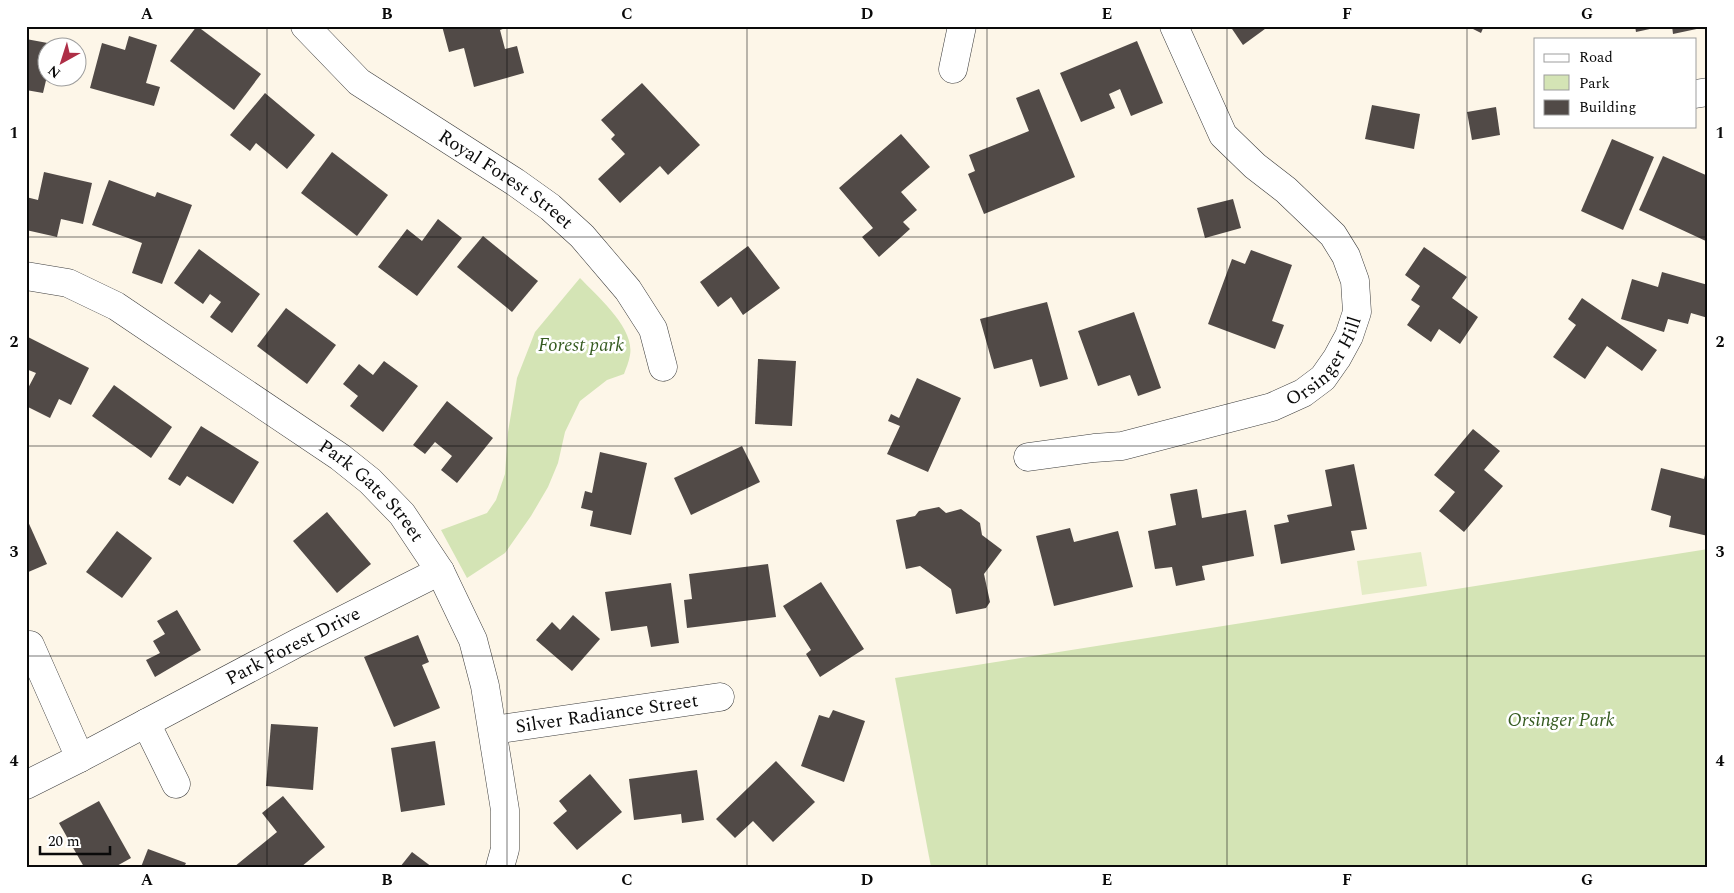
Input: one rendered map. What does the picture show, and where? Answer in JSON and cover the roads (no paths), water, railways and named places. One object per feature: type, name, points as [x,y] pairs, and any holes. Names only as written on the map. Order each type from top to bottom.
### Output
[{"type":"street","name":"Royal Forest Street","points":[[305,26],[359,82],[515,182],[550,207],[582,236],[628,290],[653,329],[663,367]]},
{"type":"street","points":[[952,69],[962,26]]},
{"type":"street","name":"Orsinger Hill","points":[[1028,457],[1122,446],[1272,407],[1303,393],[1323,378],[1349,336],[1357,312],[1355,281],[1346,256],[1333,235],[1286,190],[1255,166],[1223,134],[1174,26]]},
{"type":"street","name":"Park Gate Street","points":[[26,276],[68,283],[116,306],[340,457],[376,486],[402,514],[440,571],[472,640],[485,686],[505,810],[504,849],[500,867]]},
{"type":"street","name":"Park Forest Drive","points":[[26,784],[80,758],[298,642],[440,571]]},
{"type":"street","points":[[30,645],[80,758]]},
{"type":"street","name":"Silver Radiance Street","points":[[493,730],[720,697]]},
{"type":"street","points":[[146,723],[176,784]]},
{"type":"park label","name":"Forest park","points":[[581,345]]},
{"type":"park label","name":"Orsinger Park","points":[[1561,720]]}]
